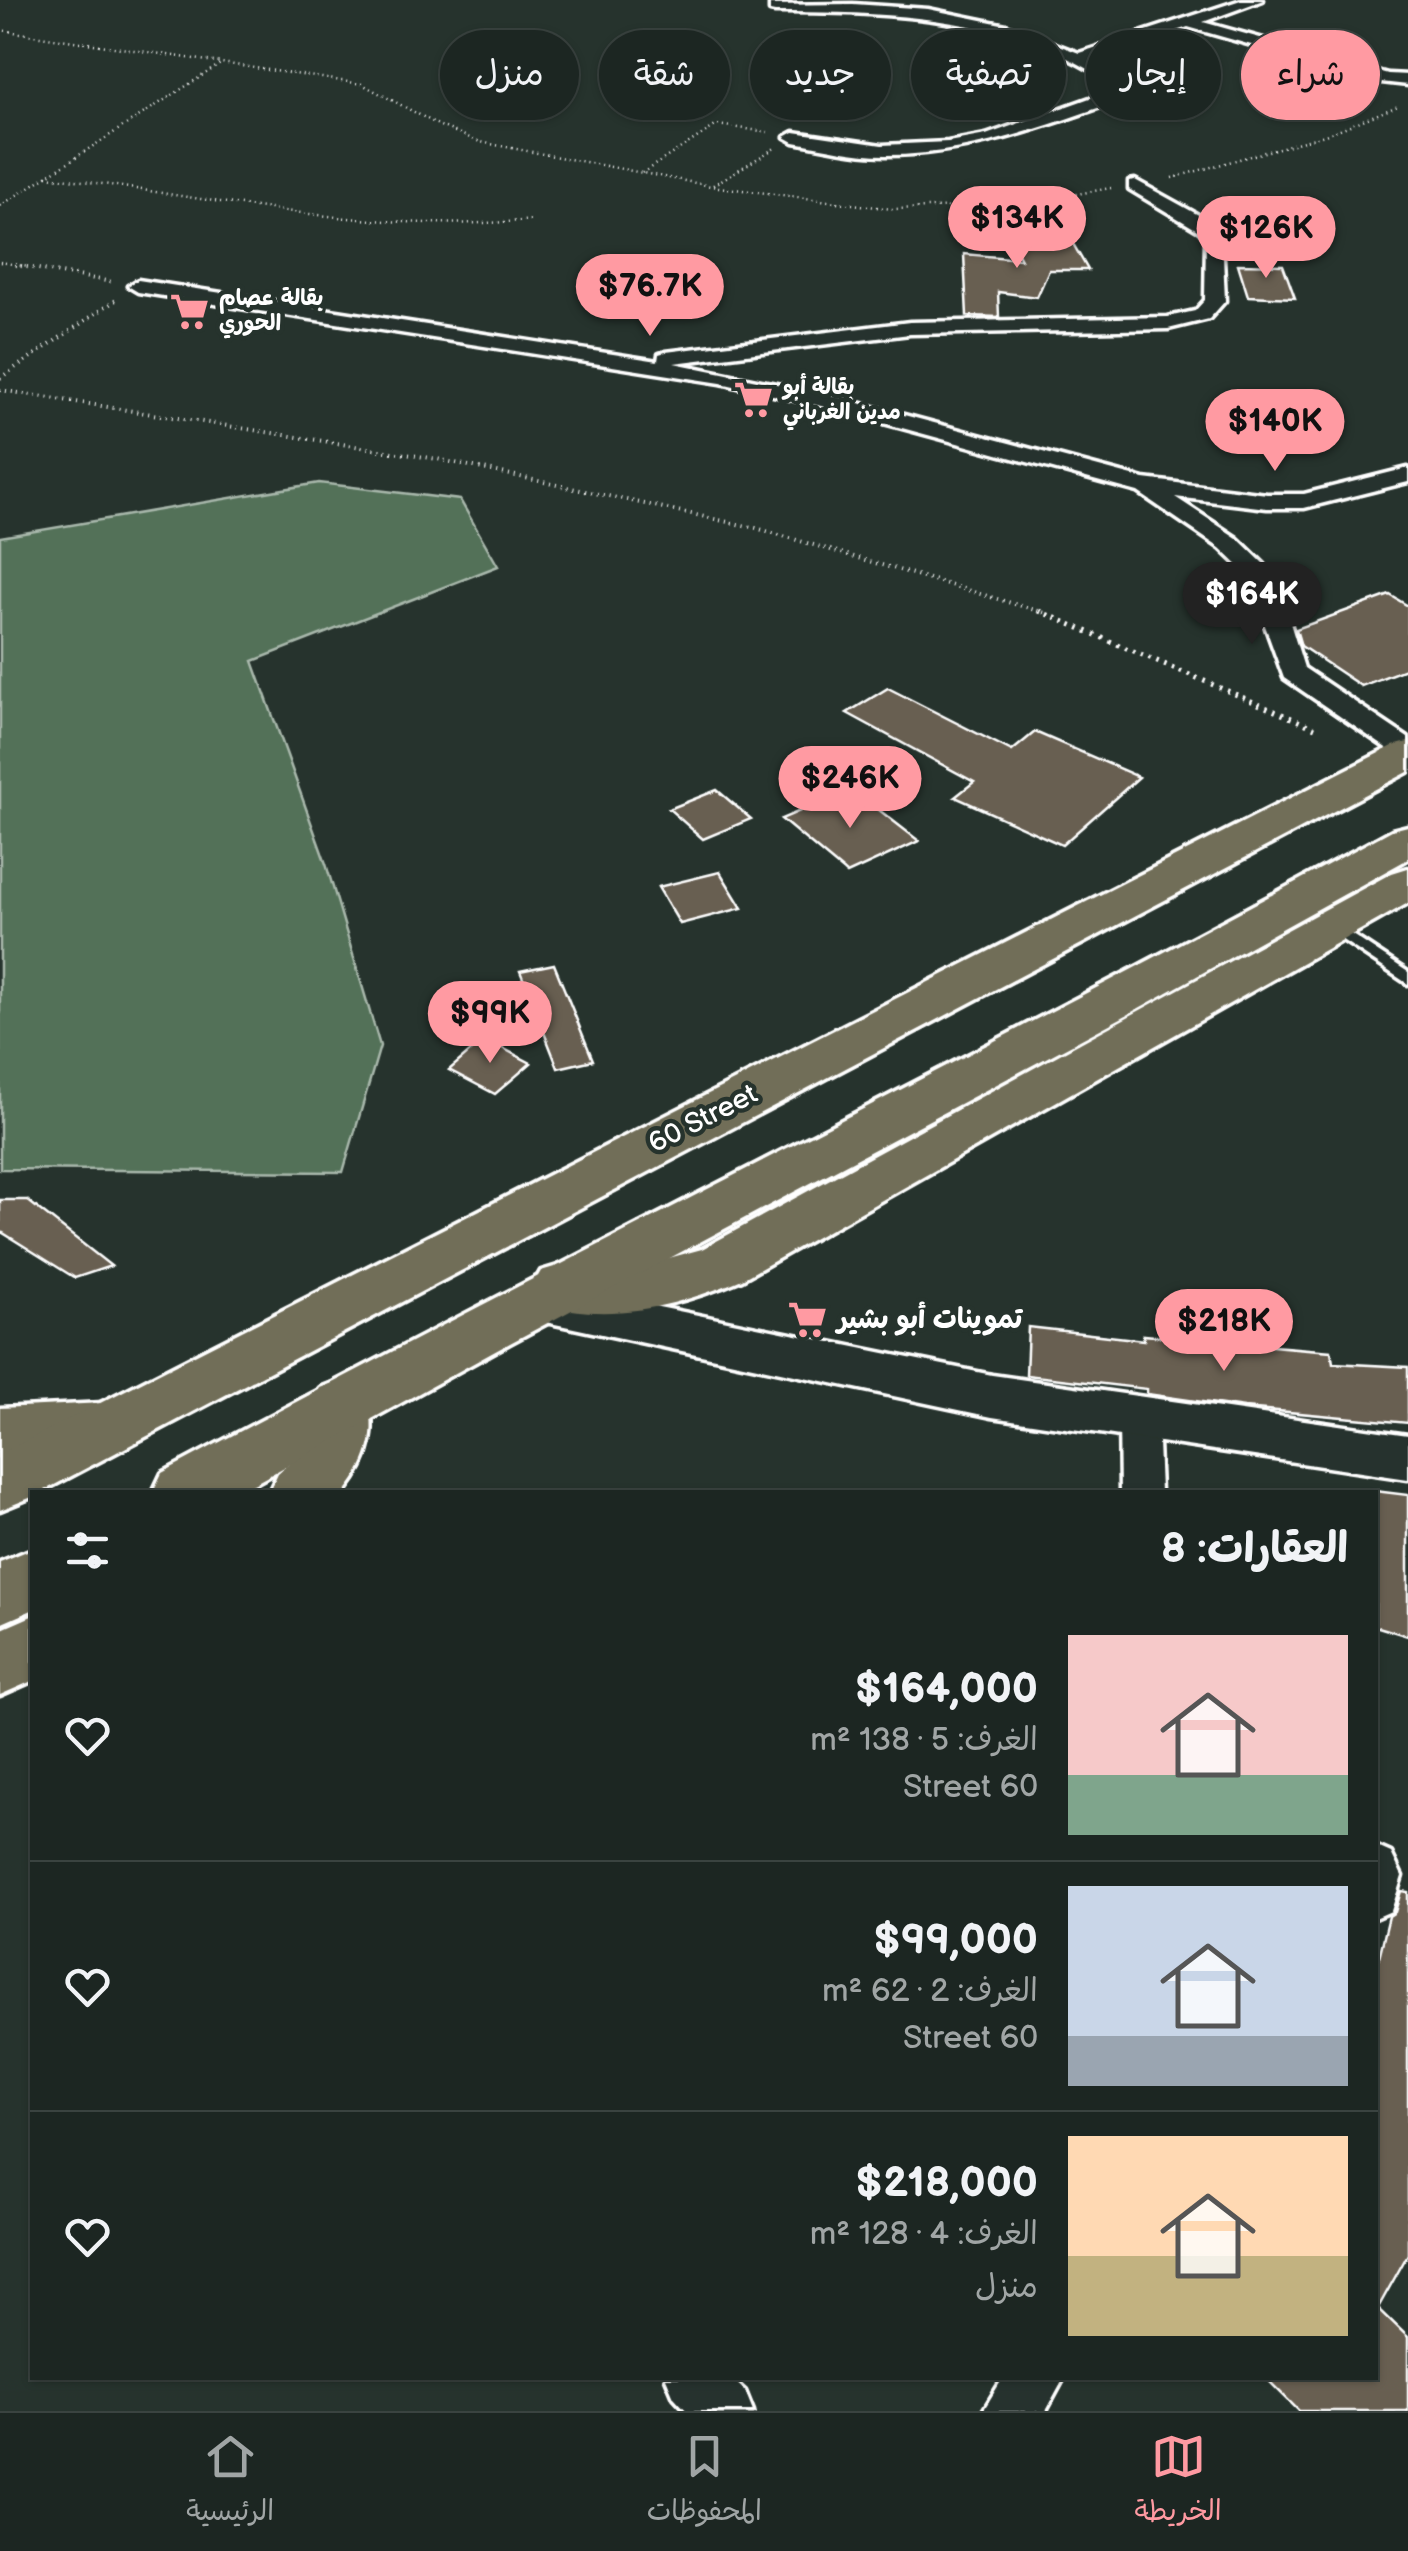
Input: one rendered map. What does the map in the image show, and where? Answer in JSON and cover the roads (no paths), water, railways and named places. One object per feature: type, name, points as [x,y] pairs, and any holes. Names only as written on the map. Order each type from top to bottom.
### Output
[{"type":"main road","name":"60 Street","points":[[0,1484],[1396,744]]},
{"type":"main road","points":[[188,1490],[548,1294],[1268,940],[1408,840]]},
{"type":"main road","points":[[1268,940],[1330,926],[1408,883]]},
{"type":"main road","points":[[302,1490],[328,1469],[340,1448],[344,1426],[341,1405]]},
{"type":"main road","points":[[0,1433],[104,1428]]},
{"type":"main road","points":[[0,1595],[30,1578]]},
{"type":"main road","points":[[0,1665],[30,1647]]},
{"type":"street","points":[[1206,0],[1234,7]]},
{"type":"street","points":[[1077,59],[1256,0]]},
{"type":"street","points":[[774,8],[890,3],[985,22],[1046,44],[1123,83],[1127,90],[967,145],[882,150],[794,137]]},
{"type":"street","points":[[1189,23],[1372,75],[1408,80]]},
{"type":"street","points":[[647,365],[687,354],[910,328],[1168,323],[1202,315],[1215,301],[1215,239],[1206,227],[1135,185]]},
{"type":"street","points":[[138,286],[647,365],[825,400],[1143,486],[1268,501],[1304,501],[1408,475]]},
{"type":"street","points":[[1143,486],[1216,534],[1262,578],[1284,656],[1293,672],[1396,744]]},
{"type":"street","points":[[548,1294],[992,1396],[1408,1457]]},
{"type":"street","points":[[1138,1417],[1140,1490]]},
{"type":"street","points":[[1011,2411],[1035,2380]]},
{"type":"lane","points":[[1330,926],[1408,979]]},
{"type":"place","name":"بقالة عصام الحوري","points":[[189,311]]},
{"type":"place","name":"بقالة أبو مدين الغرباني","points":[[753,400]]},
{"type":"place","name":"تموينات أبو بشير","points":[[807,1319]]}]
